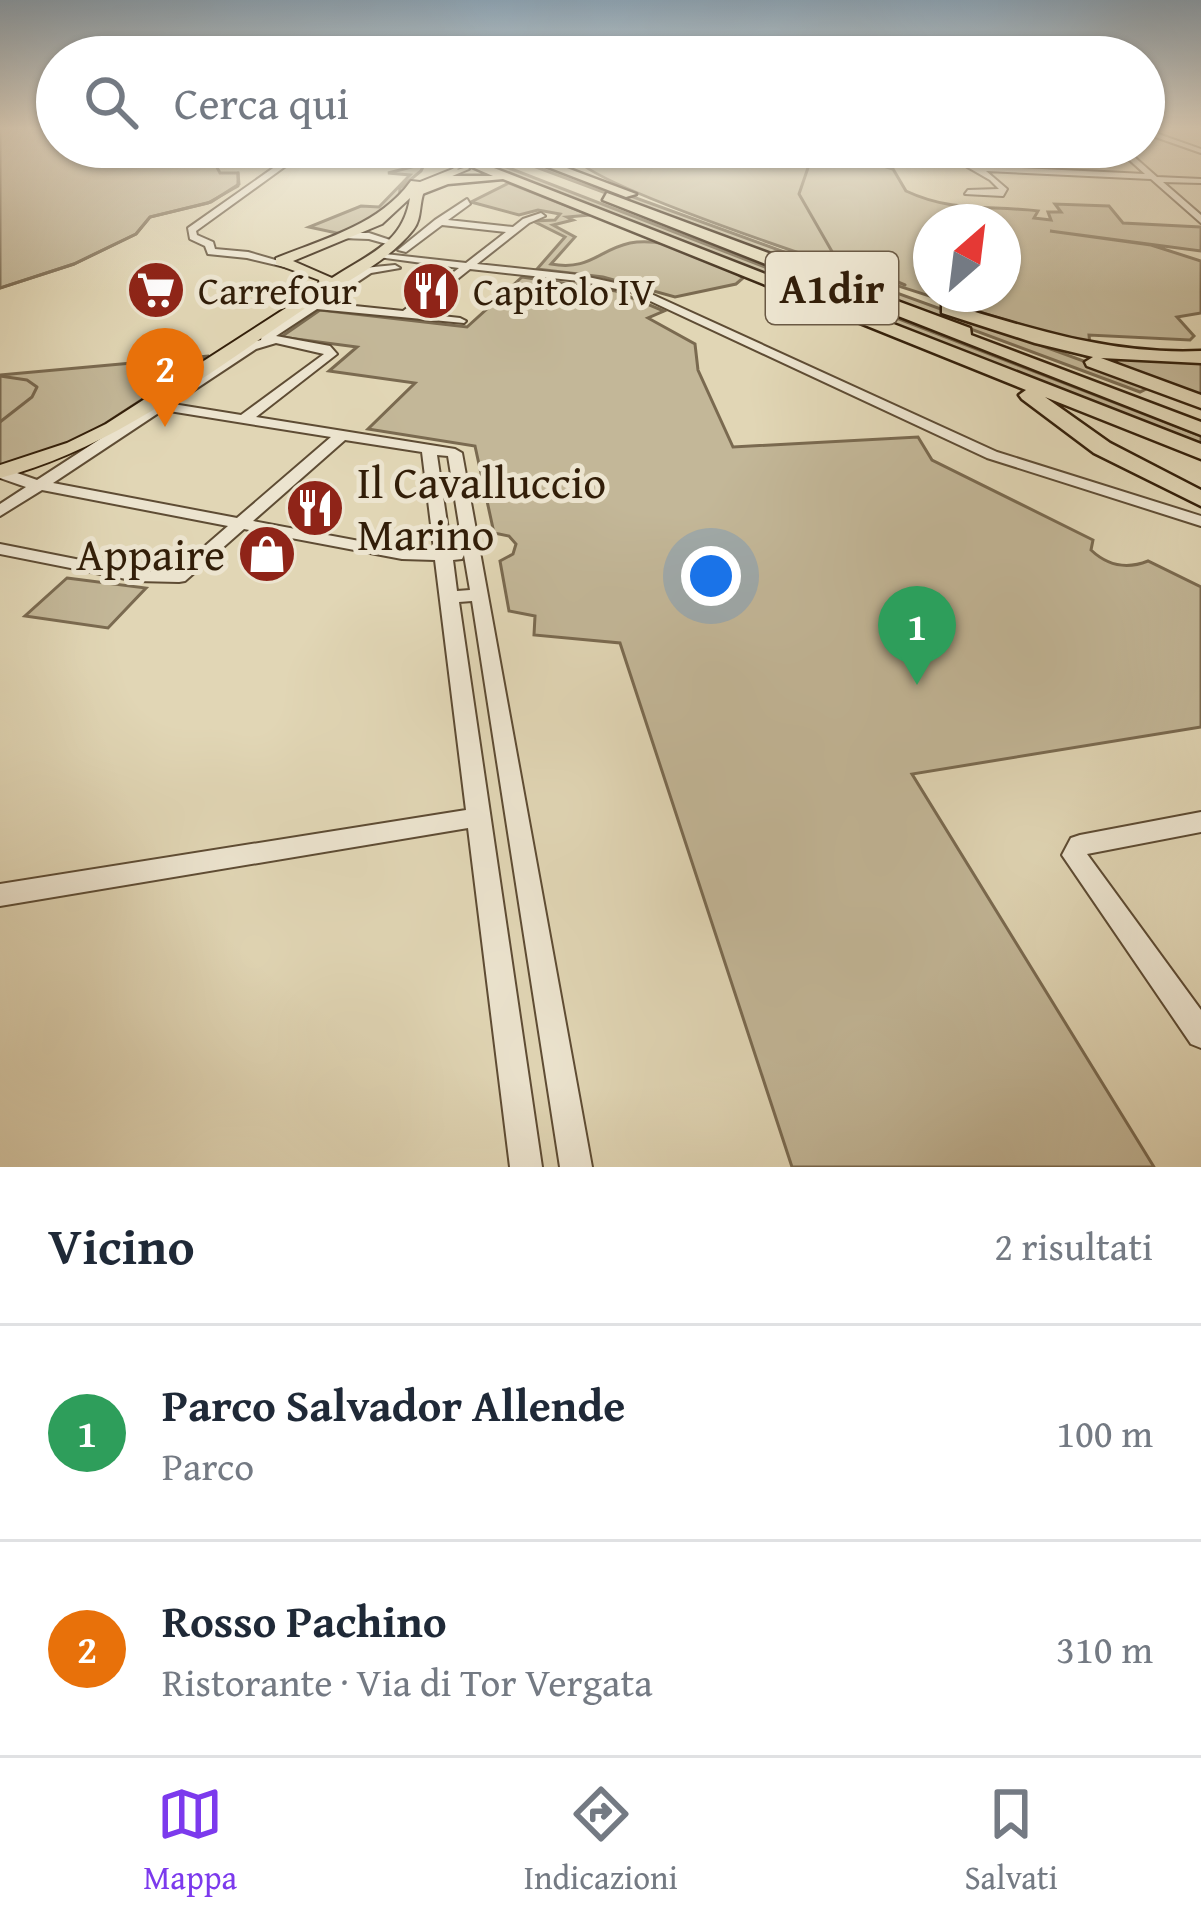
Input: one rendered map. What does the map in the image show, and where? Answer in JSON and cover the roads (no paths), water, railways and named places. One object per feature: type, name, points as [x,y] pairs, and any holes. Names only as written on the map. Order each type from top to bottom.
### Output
[{"type":"highway","points":[[413,191],[418,182]]},
{"type":"highway","points":[[413,191],[438,182]]},
{"type":"highway","points":[[502,182],[561,197]]},
{"type":"highway","points":[[523,182],[1201,452]]},
{"type":"highway","name":"A1dir","points":[[527,182],[1201,425]]},
{"type":"highway","name":"A1dir","points":[[567,182],[1201,425]]},
{"type":"highway","points":[[598,182],[1201,402]]},
{"type":"highway","points":[[994,326],[1101,352],[1201,357]]},
{"type":"highway","points":[[957,356],[1025,392],[1109,452],[1201,499]]},
{"type":"main road","points":[[290,260],[368,226],[426,182]]},
{"type":"main road","points":[[0,472],[95,438],[267,336],[322,281],[377,261],[399,247],[414,219],[413,191]]},
{"type":"main road","points":[[368,226],[368,231],[380,233],[414,219]]},
{"type":"main road","points":[[290,260],[322,281]]},
{"type":"street","points":[[259,182],[193,226],[192,236],[211,252],[290,260]]},
{"type":"street","points":[[264,182],[198,231],[210,239],[247,243],[264,255],[290,260]]},
{"type":"street","points":[[968,193],[1002,192],[997,182]]},
{"type":"street","points":[[1159,182],[1201,220]]},
{"type":"street","points":[[399,247],[467,202]]},
{"type":"street","points":[[404,316],[515,230],[541,216]]},
{"type":"street","points":[[414,219],[443,218],[515,230]]},
{"type":"street","points":[[344,236],[370,236],[449,257],[446,263]]},
{"type":"street","points":[[209,247],[231,242]]},
{"type":"street","points":[[0,511],[377,261],[428,272],[446,263],[584,279],[642,293],[992,455],[1201,521]]},
{"type":"street","points":[[314,305],[460,321]]},
{"type":"street","points":[[244,419],[331,354],[267,336]]},
{"type":"street","points":[[162,406],[455,453],[576,1167]]},
{"type":"street","points":[[0,549],[170,580],[191,572],[343,435]]},
{"type":"street","points":[[429,449],[526,1167]]},
{"type":"street","points":[[0,472],[39,485],[402,554],[472,553]]},
{"type":"street","points":[[449,598],[480,594]]},
{"type":"street","points":[[0,896],[479,817]]},
{"type":"street","points":[[1201,822],[1085,844],[1073,855],[1201,1034]]},
{"type":"waterway","points":[[0,288],[74,264],[136,234],[150,217],[208,203],[238,182]]},
{"type":"waterway","points":[[803,182],[799,194],[834,255],[905,285]]},
{"type":"waterway","points":[[0,376],[27,380],[37,387],[32,397],[0,422]]},
{"type":"place","name":"Carrefour","points":[[156,290]]},
{"type":"place","name":"Capitolo IV","points":[[431,291]]},
{"type":"place","name":"Rosso Pachino","points":[[165,427]]},
{"type":"place","name":"Il Cavalluccio Marino","points":[[315,508]]},
{"type":"place","name":"Appaire","points":[[267,554]]},
{"type":"place","name":"Parco Salvador Allende","points":[[917,685]]}]
